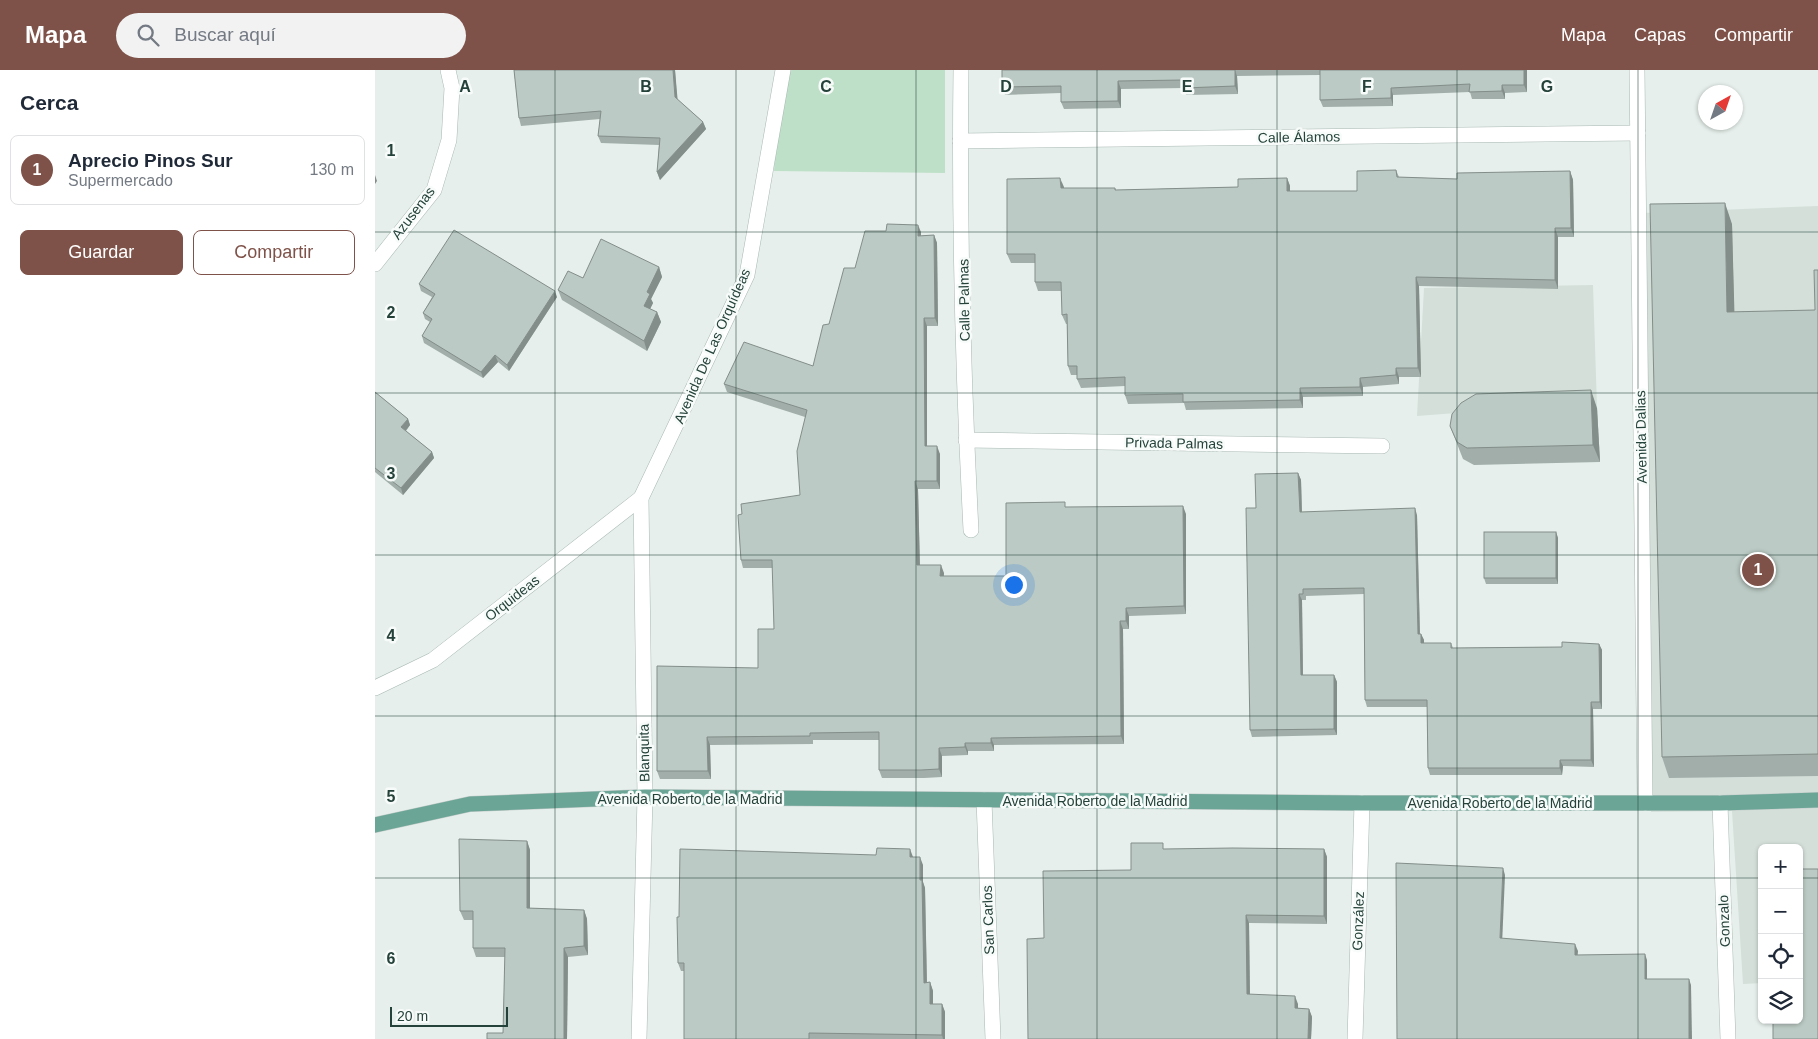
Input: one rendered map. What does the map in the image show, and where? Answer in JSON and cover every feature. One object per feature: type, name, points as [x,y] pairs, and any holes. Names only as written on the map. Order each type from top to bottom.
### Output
[{"type":"main road","name":"Avenida Roberto de la Madrid","points":[[375,825],[470,804],[645,797],[1362,803],[1720,803],[1818,800]]},
{"type":"street","name":"Azusenas","points":[[375,264],[434,190],[449,140],[452,88],[448,70]]},
{"type":"street","name":"Avenida De Las Orquídeas","points":[[641,498],[747,276],[783,70]]},
{"type":"street","name":"Calle Palmas","points":[[961,70],[966,440],[971,530]]},
{"type":"street","name":"Avenida Dalias","points":[[1637,70],[1645,803]]},
{"type":"street","name":"Calle Álamos","points":[[961,142],[1638,133]]},
{"type":"street","name":"Privada Palmas","points":[[966,440],[1382,446]]},
{"type":"street","name":"Orquideas","points":[[375,688],[433,660],[641,498]]},
{"type":"street","name":"Blanquita","points":[[639,1039],[645,797],[641,498]]},
{"type":"street","name":"San Carlos","points":[[984,800],[993,1039]]},
{"type":"street","name":"González","points":[[1355,1039],[1362,803]]},
{"type":"street","name":"Gonzalo","points":[[1720,803],[1728,1039]]},
{"type":"shaded area","points":[[1818,206],[1818,980],[1803,981],[1803,844],[1758,844],[1758,983],[1743,984],[1732,811],[1651,812],[1642,213]]},
{"type":"shaded area","points":[[1593,285],[1597,407],[1482,411],[1417,416],[1424,288]]},
{"type":"green space","points":[[781,70],[945,70],[945,173],[774,171]]},
{"type":"building","points":[[514,70],[673,70],[675,97],[703,122],[657,172],[660,138],[598,136],[601,111],[519,118]]},
{"type":"building","points":[[1002,70],[1235,70],[1235,86],[1184,88],[1183,80],[1118,81],[1118,101],[1061,102],[1061,86],[1002,87]]},
{"type":"building","points":[[1320,70],[1524,70],[1524,85],[1502,85],[1502,91],[1469,92],[1470,84],[1391,88],[1391,98],[1320,100]]},
{"type":"building","points":[[1396,170],[1397,177],[1457,179],[1457,173],[1570,171],[1571,228],[1555,228],[1555,280],[1416,277],[1418,368],[1396,368],[1396,375],[1360,378],[1360,387],[1300,388],[1300,400],[1183,402],[1183,394],[1125,395],[1125,377],[1077,379],[1077,366],[1068,366],[1067,314],[1062,315],[1061,282],[1035,282],[1035,254],[1007,254],[1007,179],[1060,178],[1061,188],[1115,188],[1115,190],[1238,187],[1238,179],[1287,178],[1287,191],[1357,191],[1357,171]]},
{"type":"building","points":[[1725,203],[1727,312],[1815,310],[1814,270],[1818,270],[1818,754],[1662,757],[1650,204]]},
{"type":"building","points":[[887,224],[918,225],[918,236],[934,235],[935,318],[924,318],[925,446],[937,446],[937,481],[915,481],[917,565],[941,565],[940,576],[1006,576],[1006,503],[1065,502],[1065,507],[1183,506],[1184,606],[1126,608],[1126,621],[1120,621],[1121,736],[991,738],[991,743],[965,743],[965,747],[939,748],[939,769],[921,770],[879,770],[879,732],[810,733],[810,736],[707,737],[708,771],[657,771],[657,666],[758,668],[758,629],[774,629],[772,560],[741,560],[738,515],[742,514],[741,504],[800,495],[797,451],[807,410],[724,384],[744,342],[813,366],[823,325],[829,324],[844,268],[855,268],[865,231],[886,231]]},
{"type":"building","points":[[454,230],[555,291],[507,365],[495,355],[481,372],[422,336],[432,319],[423,313],[435,294],[419,284]]},
{"type":"building","points":[[601,239],[659,267],[647,292],[650,294],[644,306],[657,312],[644,341],[558,290],[568,271],[583,278]]},
{"type":"building","points":[[1591,390],[1593,445],[1467,448],[1457,442],[1450,426],[1452,414],[1461,403],[1476,394]]},
{"type":"building","points":[[375,392],[408,419],[401,427],[432,452],[401,488],[375,468]]},
{"type":"building","points":[[1298,473],[1300,512],[1415,508],[1418,634],[1421,634],[1421,643],[1451,643],[1451,648],[1562,647],[1562,642],[1599,644],[1600,702],[1591,702],[1591,760],[1560,760],[1560,768],[1428,768],[1427,700],[1365,700],[1364,588],[1303,589],[1303,594],[1299,594],[1301,675],[1334,675],[1334,729],[1250,730],[1246,508],[1256,508],[1255,474]]},
{"type":"building","points":[[1484,532],[1556,532],[1556,578],[1484,578]]},
{"type":"building","points":[[459,839],[527,841],[527,908],[584,910],[584,946],[564,948],[564,1039],[487,1039],[487,1033],[503,1033],[505,948],[473,948],[473,911],[460,911]]},
{"type":"building","points":[[1131,843],[1163,843],[1163,849],[1324,849],[1324,916],[1246,915],[1247,994],[1295,996],[1295,1008],[1309,1009],[1308,1039],[1028,1039],[1027,939],[1044,938],[1043,871],[1131,870]]},
{"type":"building","points":[[877,848],[910,849],[910,857],[920,857],[924,983],[930,982],[930,1004],[942,1004],[942,1035],[809,1033],[809,1039],[684,1039],[684,963],[678,963],[677,917],[679,917],[680,849],[876,855]]},
{"type":"building","points":[[1396,863],[1503,868],[1500,938],[1575,944],[1575,955],[1645,954],[1645,979],[1689,979],[1689,1039],[1397,1039]]},
{"type":"building","points":[[1803,869],[1818,869],[1818,1039],[1773,1039],[1773,1024],[1803,1024]]},
{"type":"place","name":"Aprecio Pinos Sur","points":[[1758,570]]}]
